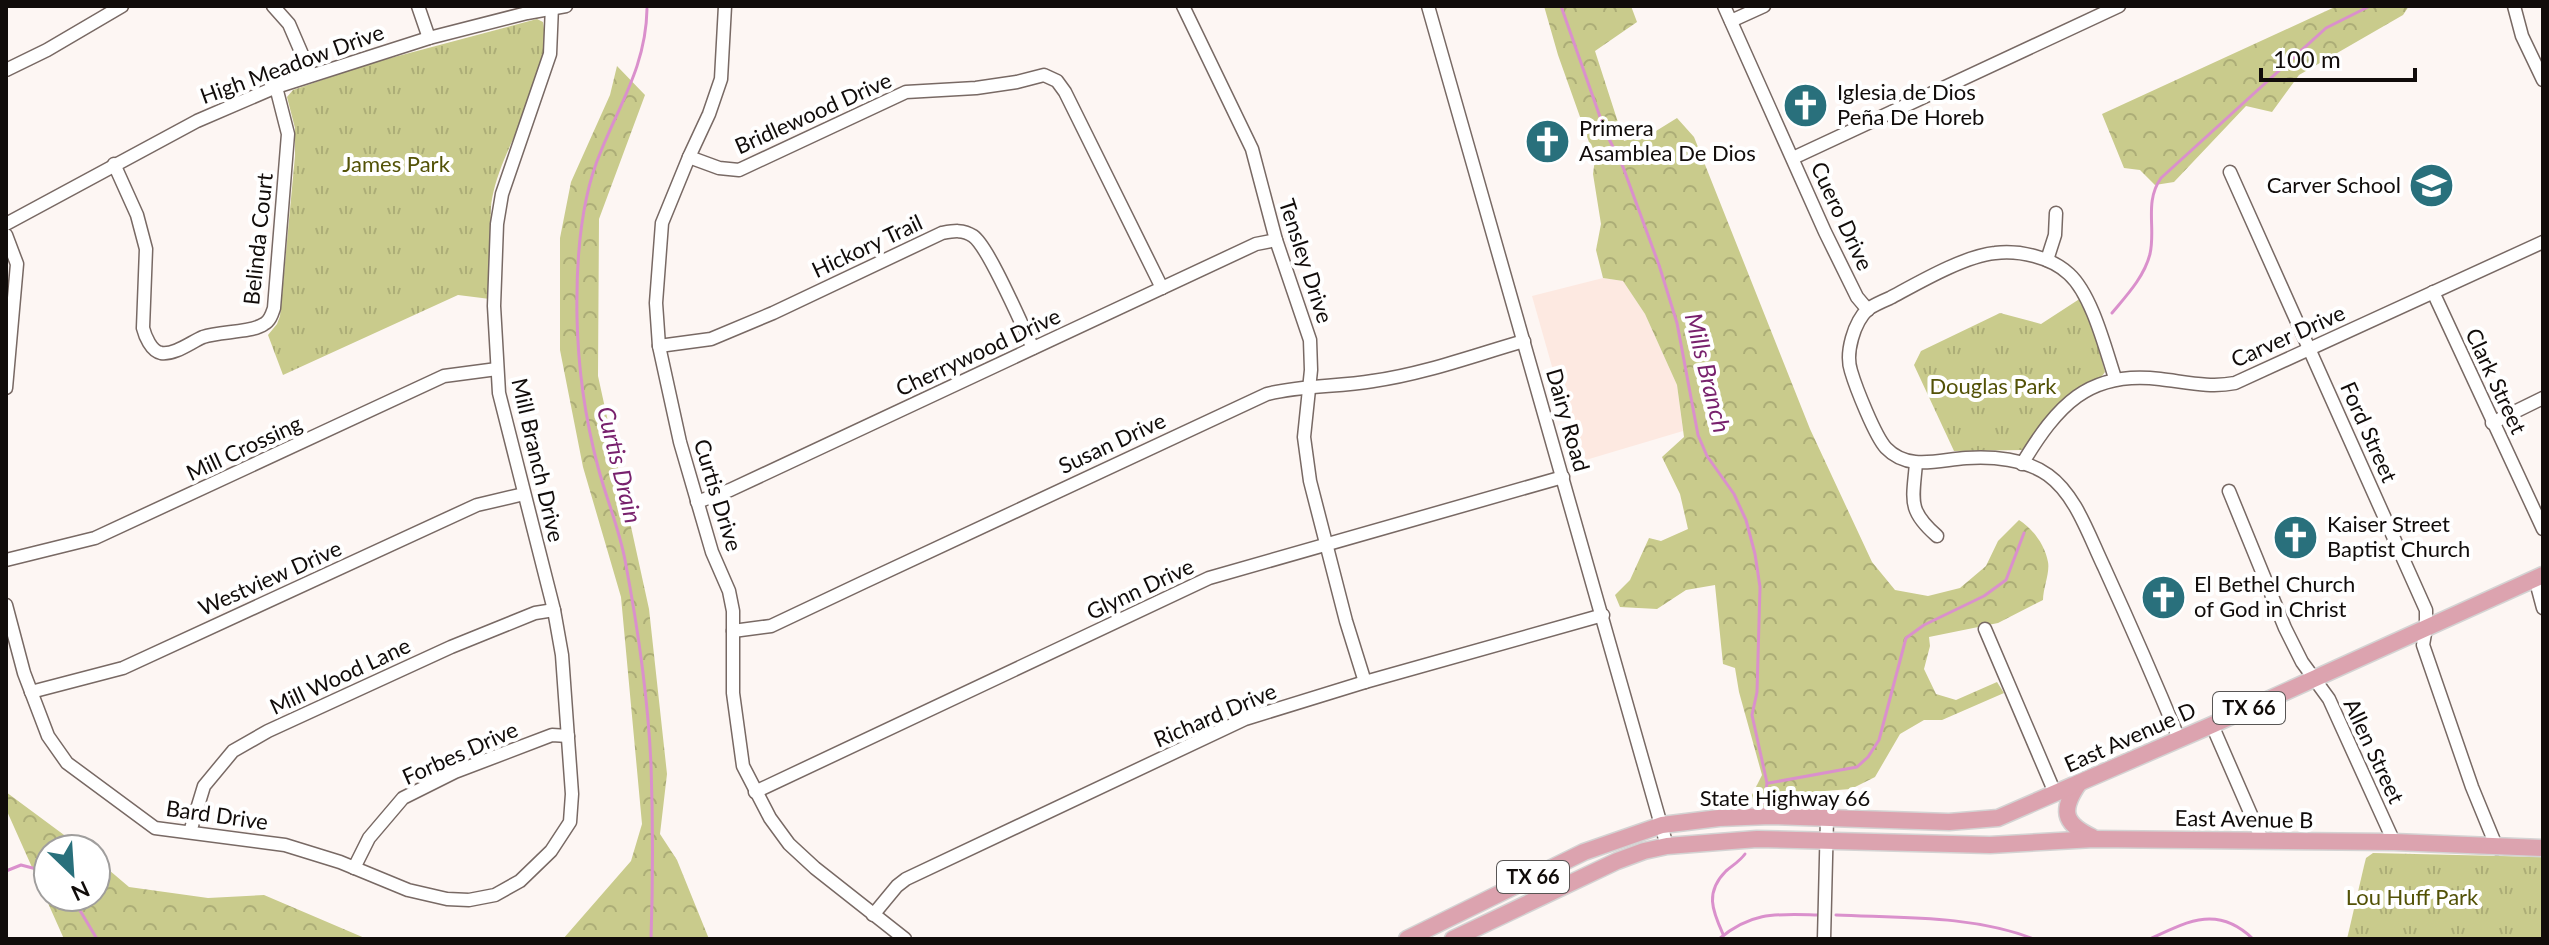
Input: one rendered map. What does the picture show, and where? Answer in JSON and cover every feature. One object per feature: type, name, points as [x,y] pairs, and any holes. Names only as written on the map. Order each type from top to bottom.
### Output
[{"type":"main road","name":"East Avenue D","points":[[1949,822],[1998,818],[2212,725],[2539,576]]},
{"type":"main road","points":[[2079,783],[2067,804],[2067,815],[2075,829],[2094,839]]},
{"type":"main road","name":"State Highway 66","points":[[1407,939],[1584,852],[1662,825],[1723,818],[1949,822]]},
{"type":"main road","name":"East Avenue B","points":[[1945,844],[2026,844],[2094,839],[2394,842],[2543,848]]},
{"type":"main road","name":"State Highway 66","points":[[1453,939],[1617,861],[1667,846],[1724,840],[1945,844]]},
{"type":"street","points":[[6,70],[122,6]]},
{"type":"street","points":[[273,6],[289,24],[311,75]]},
{"type":"street","points":[[418,6],[429,38]]},
{"type":"street","name":"Curtis Drive","points":[[725,6],[721,79],[662,223],[656,303],[659,346],[697,502],[712,552],[729,591],[733,611],[733,693],[743,766],[755,792],[789,844],[905,939]]},
{"type":"street","name":"Tensley Drive","points":[[1183,6],[1252,149],[1276,240],[1310,340],[1304,437],[1310,481],[1365,682]]},
{"type":"street","name":"Dairy Road","points":[[1428,6],[1667,846]]},
{"type":"street","name":"Cuero Drive","points":[[1724,6],[1833,248],[1857,297],[1868,310]]},
{"type":"street","points":[[1731,21],[1764,6]]},
{"type":"street","points":[[1793,158],[2119,6]]},
{"type":"street","points":[[2514,6],[2522,36],[2543,80]]},
{"type":"street","name":"High Meadow Drive","points":[[6,224],[197,121],[276,87],[429,38],[557,7]]},
{"type":"street","name":"Mill Branch Drive","points":[[495,895],[520,881],[551,851],[570,822],[572,794],[562,655],[554,610],[499,393],[494,306],[497,224],[502,194],[550,54],[557,7]]},
{"type":"street","name":"Bridlewood Drive","points":[[689,157],[719,168],[739,170],[906,92],[976,88],[1044,75],[1057,81],[1065,92],[1162,288]]},
{"type":"street","name":"Belinda Court","points":[[114,164],[137,215],[146,249],[143,328],[145,338],[155,349],[161,353],[171,351],[202,337],[264,325],[274,308],[288,134],[276,87]]},
{"type":"street","name":"Ford Street","points":[[2230,172],[2426,610],[2423,645],[2472,787],[2497,848]]},
{"type":"street","points":[[2047,260],[2055,235],[2056,213]]},
{"type":"street","name":"Hickory Trail","points":[[659,346],[711,339],[942,233],[957,230],[970,233],[984,247],[1033,348]]},
{"type":"street","points":[[6,235],[17,264],[6,388]]},
{"type":"street","name":"Cherrywood Drive","points":[[697,502],[741,485],[1256,244],[1276,240]]},
{"type":"street","name":"Carver Drive","points":[[2022,464],[2043,429],[2064,405],[2089,389],[2115,378],[2138,376],[2217,386],[2235,383],[2543,242]]},
{"type":"street","points":[[2115,378],[2084,294],[2070,274],[2047,260],[2010,252],[1976,257],[1919,282],[1868,310],[1856,326],[1850,348],[1849,368],[1885,447],[1902,459],[1916,463],[2002,458],[2047,474],[2068,495],[2124,609],[2179,739]]},
{"type":"street","name":"Clark Street","points":[[2433,292],[2543,529]]},
{"type":"street","name":"Susan Drive","points":[[733,631],[771,626],[786,620],[1267,394],[1372,382],[1524,341]]},
{"type":"street","name":"Mill Crossing","points":[[6,560],[95,538],[444,376],[497,369]]},
{"type":"street","points":[[2492,423],[2543,398]]},
{"type":"street","points":[[1916,463],[1912,505],[1921,522],[1937,536]]},
{"type":"street","name":"Glynn Drive","points":[[755,792],[1209,578],[1563,477]]},
{"type":"street","name":"Allen Street","points":[[2229,491],[2285,628],[2313,679],[2329,699],[2394,842]]},
{"type":"street","name":"Westview Drive","points":[[31,692],[123,668],[477,505],[524,494]]},
{"type":"street","points":[[2539,576],[2543,608]]},
{"type":"street","name":"Bard Drive","points":[[6,605],[31,692],[48,736],[67,763],[155,828],[285,845],[408,890],[447,899],[469,900],[495,895]]},
{"type":"street","name":"Mill Wood Lane","points":[[190,832],[204,786],[233,751],[268,731],[451,647],[535,613],[554,610]]},
{"type":"street","name":"Richard Drive","points":[[873,915],[897,886],[920,873],[1245,719],[1603,615]]},
{"type":"street","points":[[1985,629],[2055,793]]},
{"type":"street","points":[[2212,725],[2263,842]]},
{"type":"street","name":"Forbes Drive","points":[[354,868],[369,838],[403,798],[455,772],[538,740],[552,735],[568,736]]},
{"type":"street","points":[[1824,939],[1827,818]]},
{"type":"shaded area","points":[[1603,278],[1623,281],[1645,314],[1677,385],[1683,431],[1579,462],[1532,296]]},
{"type":"green space","points":[[1544,6],[1631,6],[1637,22],[1595,51],[1624,141],[1656,131],[1677,118],[1694,137],[1810,429],[1872,562],[1895,590],[1928,596],[1960,588],[1986,566],[1998,541],[2019,520],[2034,533],[2044,550],[2048,566],[2043,600],[1998,623],[1929,637],[1924,669],[1936,694],[1956,700],[1997,682],[2004,693],[1942,720],[1924,720],[1900,734],[1875,777],[1851,789],[1785,794],[1773,805],[1754,810],[1752,795],[1762,775],[1735,668],[1723,664],[1715,585],[1686,590],[1657,609],[1620,607],[1615,595],[1630,580],[1649,538],[1661,541],[1688,529],[1680,494],[1662,457],[1684,437],[1677,385],[1645,314],[1623,281],[1603,278],[1596,250],[1601,224],[1593,174],[1595,159]]},
{"type":"green space","points":[[2337,6],[2409,6],[2403,15],[2299,75],[2272,112],[2246,106],[2174,182],[2155,185],[2140,170],[2124,168],[2102,114]]},
{"type":"green space","name":"James Park","points":[[537,19],[543,22],[541,68],[492,199],[490,299],[458,295],[283,375],[268,335],[280,316],[295,156],[295,128],[287,97],[293,90],[368,64]]},
{"type":"green space","points":[[617,66],[645,95],[599,219],[598,376],[649,609],[667,774],[660,834],[677,860],[709,939],[563,939],[631,861],[642,824],[621,597],[583,467],[560,350],[560,238],[571,182],[610,95]]},
{"type":"green space","name":"Douglas Park","points":[[2081,298],[2097,342],[2105,372],[2103,375],[2063,403],[2022,450],[1954,451],[1914,365],[1921,351],[2000,313],[2041,324]]},
{"type":"green space","points":[[6,792],[61,833],[32,833],[32,867],[6,809]]},
{"type":"green space","name":"Lou Huff Park","points":[[2373,853],[2543,857],[2543,939],[2347,939],[2366,858]]},
{"type":"green space","points":[[112,873],[129,887],[208,898],[264,895],[367,939],[64,939],[52,913],[112,913]]},
{"type":"waterway","name":"Mills Branch","points":[[1561,6],[1605,131],[1623,167],[1659,265],[1677,323],[1698,435],[1707,456],[1734,494],[1746,520],[1755,554],[1760,587],[1757,692],[1752,715],[1767,783],[1764,803]]},
{"type":"waterway","points":[[2112,313],[2144,270],[2150,254],[2153,196],[2161,178],[2326,28],[2370,6]]},
{"type":"waterway","name":"Curtis Drain","points":[[647,9],[646,29],[637,65],[588,190],[581,232],[577,297],[579,355],[586,411],[598,467],[625,560],[645,688],[652,786],[651,939]]},
{"type":"waterway","points":[[1769,783],[1857,767],[1868,757],[1879,740],[1906,638],[1924,625],[1984,596],[2006,580],[2024,533]]},
{"type":"waterway","name":"Mills Branch","points":[[1723,934],[1712,901],[1715,886],[1745,854]]},
{"type":"waterway","name":"Mills Branch","points":[[6,871],[21,865],[32,868]]},
{"type":"waterway","name":"Mills Branch","points":[[82,913],[97,939]]},
{"type":"waterway","name":"Mills Branch","points":[[1719,939],[1743,923],[1766,916],[1818,915]]},
{"type":"waterway","name":"Mills Branch","points":[[1836,915],[1961,922],[2034,939]]},
{"type":"waterway","name":"Mills Branch","points":[[2150,939],[2190,922],[2215,919],[2240,928],[2253,939]]},
{"type":"place","name":"Iglesia de Dios Peña De Horeb","points":[[1806,105]]},
{"type":"place","name":"Primera Asamblea De Dios","points":[[1548,141]]},
{"type":"place","name":"Carver School","points":[[2432,185]]},
{"type":"place","name":"Kaiser Street Baptist Church","points":[[2296,537]]},
{"type":"place","name":"El Bethel Church of God in Christ","points":[[2163,597]]}]
